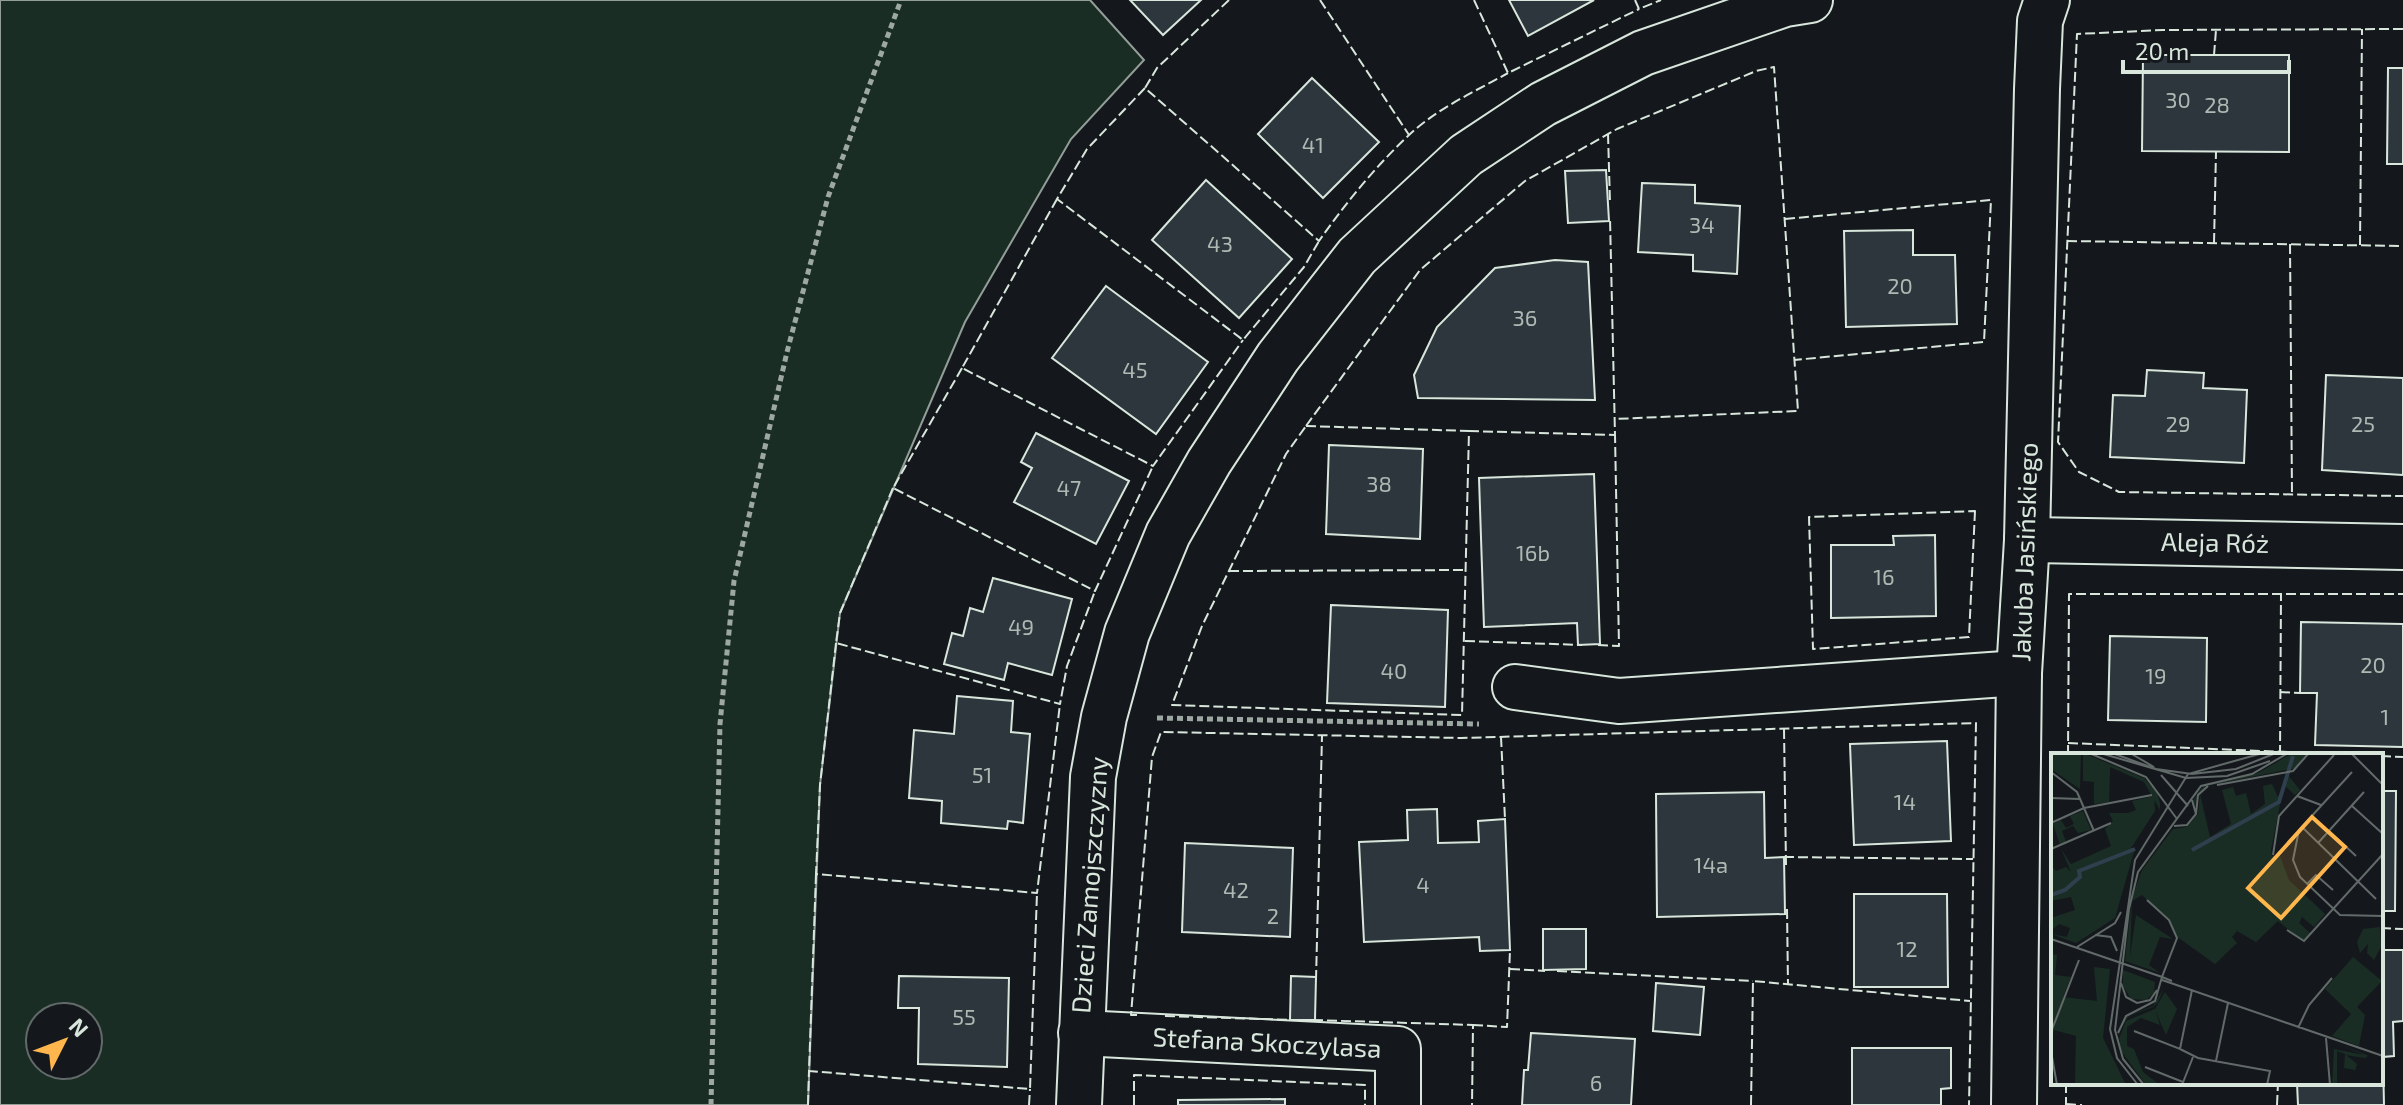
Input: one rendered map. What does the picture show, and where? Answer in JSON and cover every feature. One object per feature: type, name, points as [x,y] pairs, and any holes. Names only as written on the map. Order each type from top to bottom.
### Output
[{"type":"street","name":"Dzieci Zamojszczyzny","points":[[1079,1105],[1093,777],[1104,717],[1127,633],[1168,534],[1209,462],[1278,357],[1357,256],[1466,155],[1543,104],[1643,53],[1785,4],[1810,0]]},
{"type":"street","name":"Jakuba Jasińskiego","points":[[2014,1105],[2019,673],[2027,540],[2038,62],[2040,21],[2047,0]]},
{"type":"street","name":"Aleja Róż","points":[[2027,540],[2403,547]]},
{"type":"street","points":[[1515,687],[1619,701],[2019,673]]},
{"type":"street","name":"Stefana Skoczylasa","points":[[1081,1033],[1398,1049],[1398,1105]]},
{"type":"path","points":[[711,1105],[720,724],[734,581],[787,352],[828,197],[901,0]]},
{"type":"path","points":[[1104,717],[1480,724],[1515,687]]},
{"type":"green space","points":[[0,0],[1090,0],[1144,60],[1071,139],[965,322],[840,613],[820,785],[808,1105],[0,1105]]},
{"type":"building","points":[[1130,0],[1201,0],[1163,35]]},
{"type":"building","points":[[1509,0],[1594,0],[1528,36]]},
{"type":"building","points":[[2143,55],[2289,55],[2289,152],[2142,151]]},
{"type":"building","points":[[2388,68],[2403,68],[2403,164],[2387,164]]},
{"type":"building","points":[[1312,78],[1379,142],[1323,198],[1258,134]]},
{"type":"building","points":[[1606,170],[1609,221],[1568,223],[1565,171]]},
{"type":"building","points":[[1206,180],[1292,259],[1239,318],[1152,240]]},
{"type":"building","points":[[1642,183],[1695,185],[1695,203],[1740,206],[1737,274],[1693,271],[1693,255],[1638,252]]},
{"type":"building","points":[[1913,230],[1913,255],[1955,255],[1957,324],[1846,327],[1844,231]]},
{"type":"building","points":[[1555,260],[1588,262],[1595,400],[1418,398],[1414,375],[1437,327],[1495,268]]},
{"type":"building","points":[[1106,286],[1208,362],[1156,434],[1052,358]]},
{"type":"building","points":[[2147,370],[2204,373],[2203,388],[2247,390],[2244,463],[2110,457],[2113,395],[2145,396]]},
{"type":"building","points":[[2326,375],[2403,378],[2403,475],[2322,470]]},
{"type":"building","points":[[1036,433],[1129,481],[1096,544],[1014,502],[1032,468],[1021,462]]},
{"type":"building","points":[[1329,445],[1423,449],[1420,539],[1326,534]]},
{"type":"building","points":[[1594,474],[1600,644],[1578,645],[1577,623],[1484,627],[1479,478]]},
{"type":"building","points":[[1935,535],[1936,616],[1831,618],[1831,545],[1894,545],[1893,536]]},
{"type":"building","points":[[993,578],[1072,599],[1052,675],[1008,663],[1004,680],[944,664],[952,633],[963,636],[970,608],[983,612]]},
{"type":"building","points":[[1331,605],[1448,610],[1445,707],[1327,703]]},
{"type":"building","points":[[2301,622],[2403,624],[2403,747],[2315,745],[2317,693],[2300,693]]},
{"type":"building","points":[[2110,636],[2207,638],[2206,722],[2108,720]]},
{"type":"building","points":[[957,696],[1013,701],[1011,732],[1030,734],[1023,823],[1008,821],[1007,829],[941,823],[942,801],[909,798],[914,730],[954,734]]},
{"type":"building","points":[[1947,741],[1951,841],[1854,845],[1850,744]]},
{"type":"building","points":[[2383,791],[2396,791],[2395,911],[2383,911]]},
{"type":"building","points":[[1764,792],[1765,858],[1784,857],[1785,914],[1657,917],[1656,794]]},
{"type":"building","points":[[1437,809],[1438,843],[1479,842],[1478,821],[1505,819],[1510,950],[1480,951],[1479,937],[1364,942],[1359,842],[1408,840],[1407,810]]},
{"type":"building","points":[[1185,843],[1293,848],[1290,937],[1182,932]]},
{"type":"building","points":[[1854,894],[1947,894],[1948,987],[1854,987]]},
{"type":"building","points":[[1543,929],[1586,929],[1586,969],[1543,970]]},
{"type":"building","points":[[2383,950],[2403,950],[2403,1021],[2393,1022],[2394,1056],[2383,1057]]},
{"type":"building","points":[[899,976],[1009,978],[1007,1067],[918,1064],[919,1008],[898,1008]]},
{"type":"building","points":[[1291,976],[1316,977],[1315,1020],[1290,1020]]},
{"type":"building","points":[[1656,983],[1704,987],[1700,1035],[1653,1031]]},
{"type":"building","points":[[1531,1033],[1635,1039],[1631,1105],[1522,1105]]},
{"type":"building","points":[[1852,1048],[1951,1048],[1951,1088],[1941,1089],[1941,1105],[1852,1105]]},
{"type":"building","points":[[2383,1057],[2384,1105],[2298,1105],[2297,1085],[2383,1085]]},
{"type":"building","points":[[1285,1099],[1285,1105],[1178,1105],[1178,1100]]},
{"type":"fence","points":[[1229,0],[1157,68],[1145,88],[1319,241],[1361,186],[1419,126],[1508,73]]},
{"type":"fence","points":[[1320,0],[1409,135]]},
{"type":"fence","points":[[1474,0],[1508,73],[1639,9]]},
{"type":"fence","points":[[1635,0],[1639,9],[1661,0]]},
{"type":"fence","points":[[2360,245],[2362,29]]},
{"type":"fence","points":[[2403,29],[2163,30],[2077,34],[2058,442],[2079,472],[2119,492],[2403,496]]},
{"type":"fence","points":[[2214,55],[2216,30]]},
{"type":"fence","points":[[1306,426],[1420,270],[1525,181],[1617,129],[1756,71],[1774,67],[1798,411],[1615,419]]},
{"type":"fence","points":[[1145,88],[1087,149],[1057,199],[1243,340],[1304,267],[1319,241]]},
{"type":"fence","points":[[1608,134],[1610,202]]},
{"type":"fence","points":[[2214,243],[2216,152]]},
{"type":"fence","points":[[1057,199],[962,368],[1153,466],[1243,340]]},
{"type":"fence","points":[[1785,219],[1991,200],[1984,342],[1794,360]]},
{"type":"fence","points":[[1469,431],[1615,435],[1610,218]]},
{"type":"fence","points":[[2067,241],[2403,246]]},
{"type":"fence","points":[[2290,244],[2292,494]]},
{"type":"fence","points":[[962,368],[893,488],[1095,591],[1153,466]]},
{"type":"fence","points":[[1306,426],[1469,431],[1462,715],[1172,705],[1202,626],[1286,454],[1306,426]]},
{"type":"fence","points":[[1598,645],[1619,646],[1615,435]]},
{"type":"fence","points":[[893,488],[840,613],[836,643],[1060,704],[1067,666],[1095,591]]},
{"type":"fence","points":[[1975,511],[1969,637],[1813,649],[1809,517],[1975,511]]},
{"type":"fence","points":[[1229,571],[1467,570]]},
{"type":"fence","points":[[2068,753],[2069,594],[2403,594]]},
{"type":"fence","points":[[2280,753],[2281,594]]},
{"type":"fence","points":[[1465,641],[1582,645]]},
{"type":"fence","points":[[836,643],[820,785],[816,874],[1037,893],[1060,704]]},
{"type":"fence","points":[[2280,692],[2300,693]]},
{"type":"fence","points":[[1137,1015],[1131,1015],[1152,757],[1161,732],[1461,738],[1976,723],[1969,1105]]},
{"type":"fence","points":[[1784,729],[1786,865]]},
{"type":"fence","points":[[1316,980],[1322,736]]},
{"type":"fence","points":[[1501,737],[1505,819]]},
{"type":"fence","points":[[2068,743],[2311,753]]},
{"type":"fence","points":[[2383,756],[2403,757]]},
{"type":"fence","points":[[1784,857],[1973,859]]},
{"type":"fence","points":[[816,874],[809,1071],[1030,1089],[1037,893]]},
{"type":"fence","points":[[1787,909],[1788,985]]},
{"type":"fence","points":[[2383,928],[2403,929]]},
{"type":"fence","points":[[1473,1025],[1507,1027],[1510,950]]},
{"type":"fence","points":[[1510,969],[1545,971]]},
{"type":"fence","points":[[1557,971],[1753,981]]},
{"type":"fence","points":[[1751,1105],[1753,981],[1970,1001]]},
{"type":"fence","points":[[1165,1016],[1293,1020]]},
{"type":"fence","points":[[1313,1020],[1473,1025],[1472,1105]]},
{"type":"fence","points":[[808,1105],[809,1071]]},
{"type":"fence","points":[[1134,1105],[1134,1075],[1365,1085],[1365,1105]]},
{"type":"fence","points":[[2066,1085],[2066,1105]]},
{"type":"fence","points":[[2277,1105],[2278,1085]]},
{"type":"fence","points":[[1029,1105],[1030,1089]]},
{"type":"fence","points":[[2066,1104],[2082,1105]]}]
